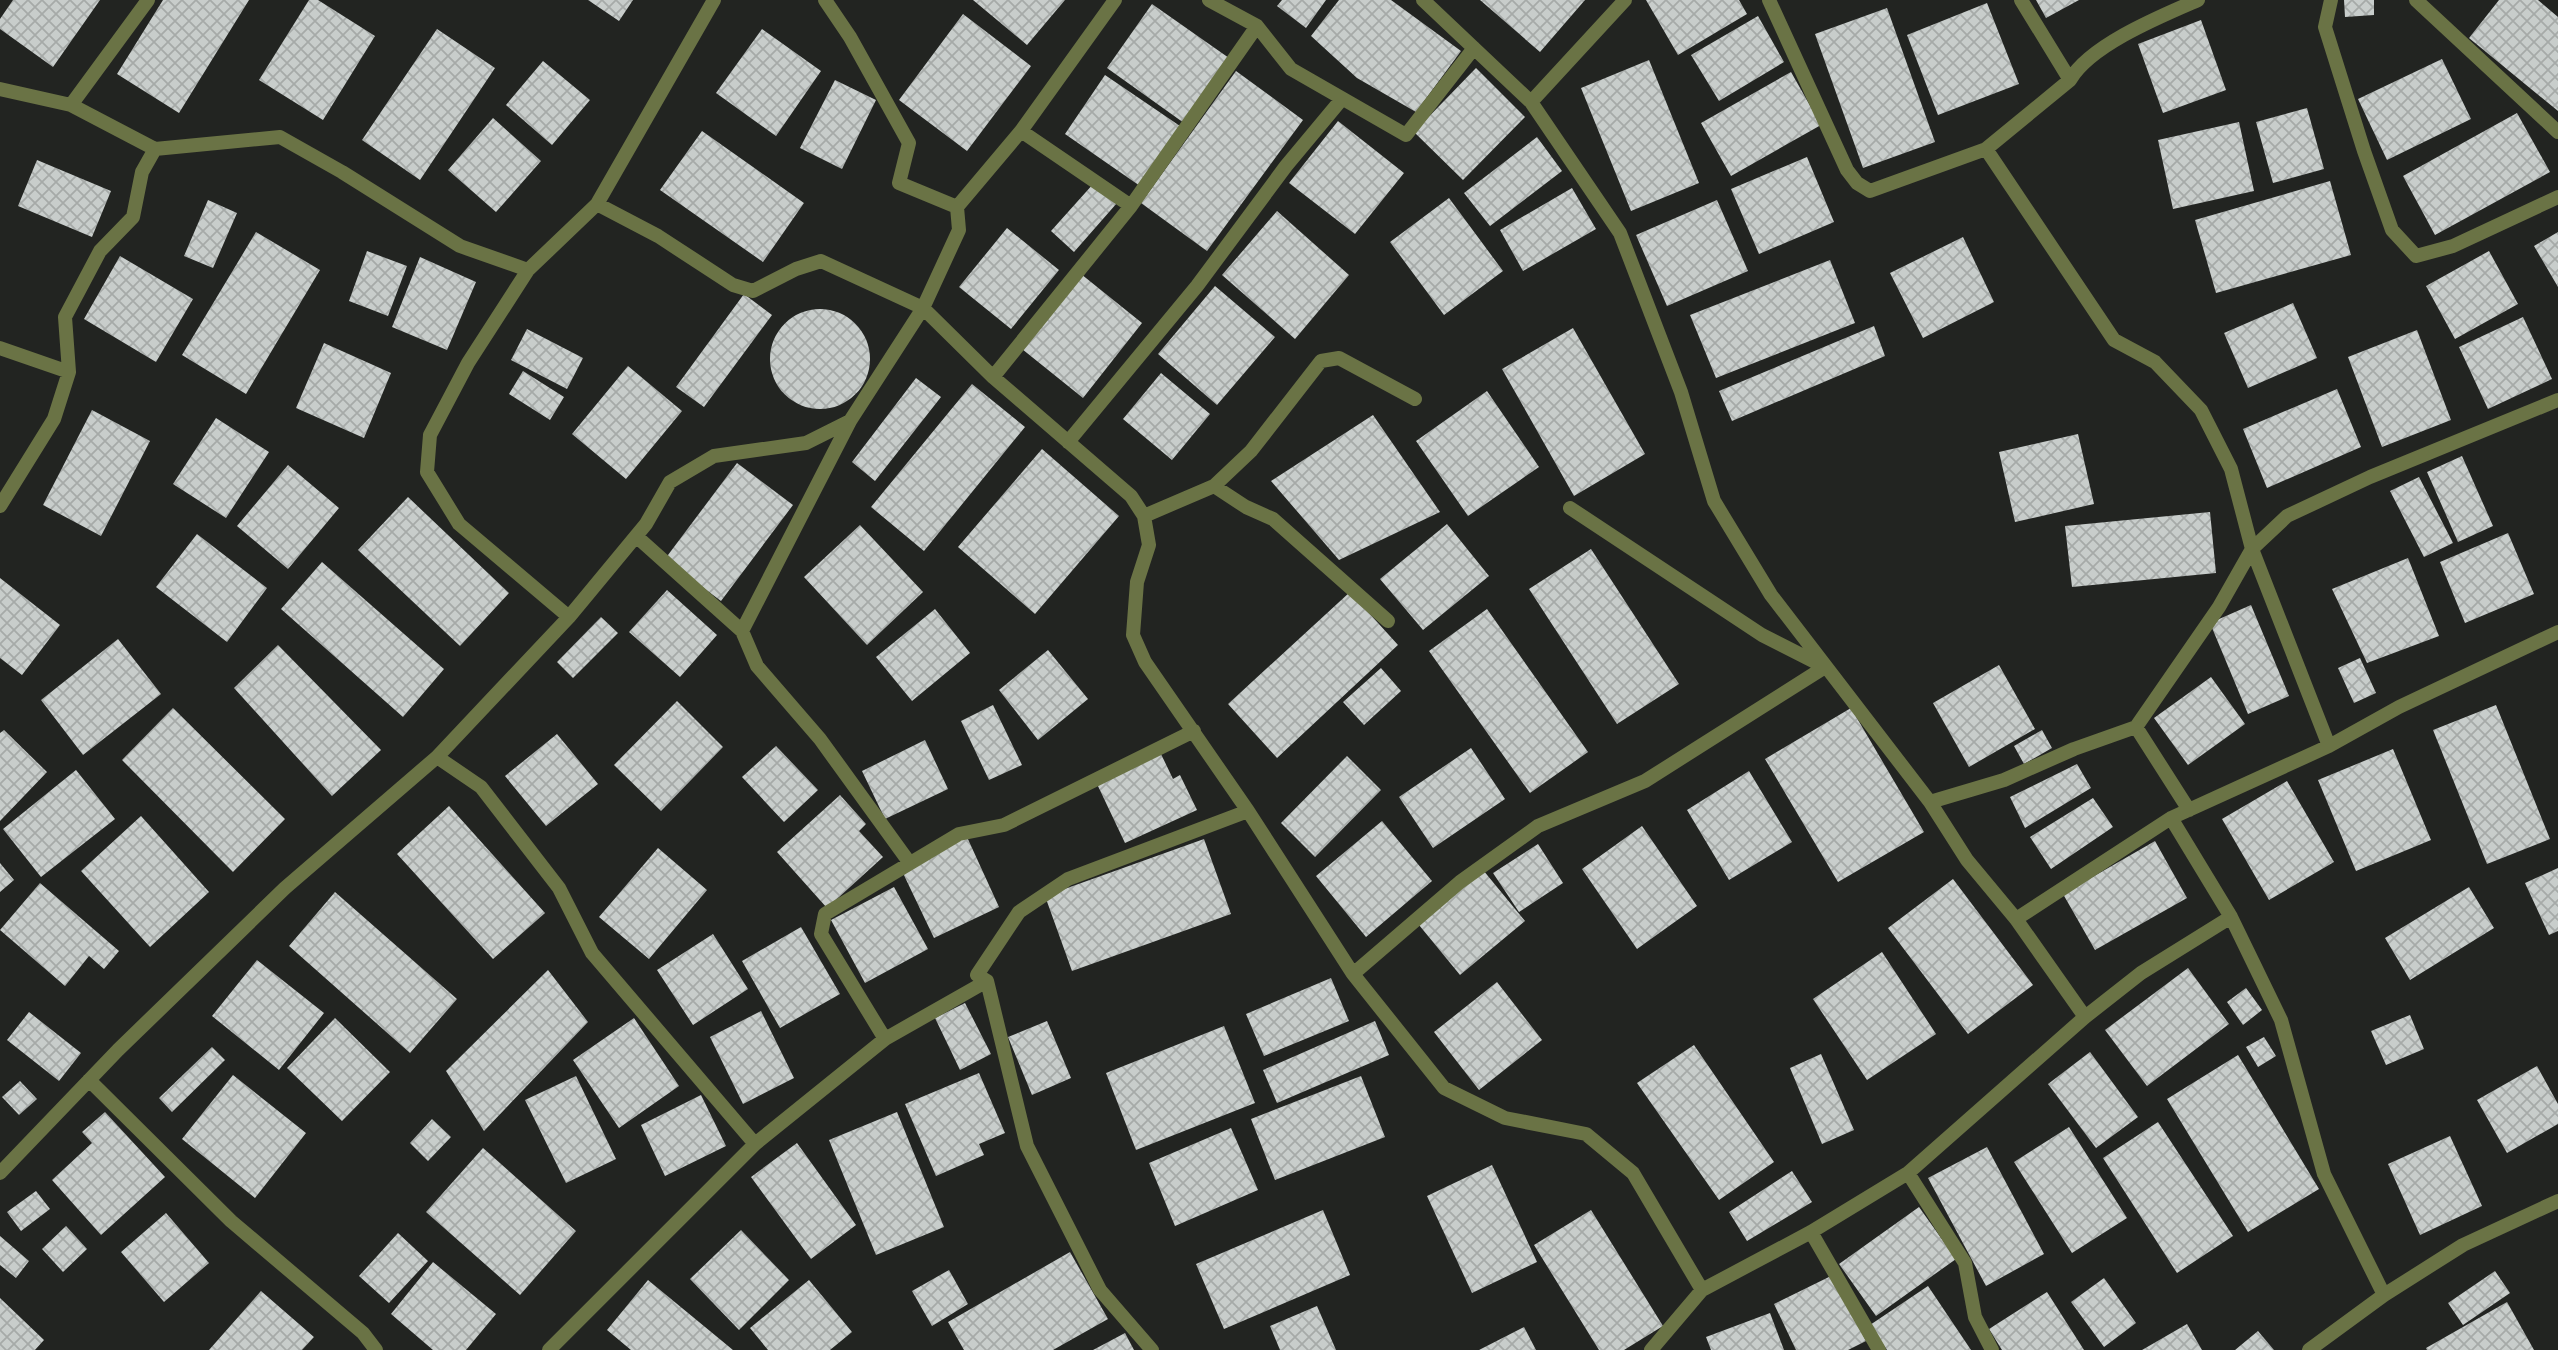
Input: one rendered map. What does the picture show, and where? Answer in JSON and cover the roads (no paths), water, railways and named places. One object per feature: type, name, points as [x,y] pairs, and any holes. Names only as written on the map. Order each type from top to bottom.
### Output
[{"type":"street","points":[[71,105],[148,0]]},
{"type":"street","points":[[825,0],[850,37],[909,143],[899,183],[957,207]]},
{"type":"street","points":[[742,631],[850,421],[923,308],[959,230],[957,207],[1021,131],[1115,0]]},
{"type":"street","points":[[1209,0],[1257,26],[1291,69],[1406,135],[1474,48]]},
{"type":"street","points":[[1423,0],[1531,102],[1620,233],[1681,392],[1714,501],[1771,595],[1930,802],[1967,860],[2015,919],[2085,1017]]},
{"type":"street","points":[[1531,102],[1625,0]]},
{"type":"street","points":[[1769,0],[1857,183],[1870,191],[1986,149],[2070,80],[2076,70],[2109,45],[2198,0]]},
{"type":"street","points":[[2021,0],[2070,80]]},
{"type":"street","points":[[2331,0],[2325,27],[2364,152],[2392,230],[2416,256],[2453,246],[2558,197]]},
{"type":"street","points":[[2416,0],[2558,132]]},
{"type":"street","points":[[569,617],[459,524],[427,472],[430,435],[468,363],[528,270],[597,204],[713,2]]},
{"type":"street","points":[[993,377],[1131,206],[1257,26]]},
{"type":"street","points":[[0,89],[71,105],[155,149],[279,137],[342,172],[460,246],[528,270]]},
{"type":"street","points":[[1068,442],[1197,286],[1286,166],[1341,100]]},
{"type":"street","points":[[1021,131],[1131,206]]},
{"type":"street","points":[[0,506],[54,419],[69,372],[65,317],[100,251],[133,217],[142,172],[155,149]]},
{"type":"street","points":[[1986,149],[2114,340],[2155,362],[2201,410],[2231,469],[2252,549],[2329,746]]},
{"type":"street","points":[[597,204],[658,236],[733,285],[754,291],[796,269],[821,261],[923,308],[993,377],[1131,496],[1144,516],[1149,545],[1137,582],[1133,635],[1144,662],[1248,811],[1353,974],[1444,1088],[1506,1118],[1587,1134],[1633,1173],[1702,1290]]},
{"type":"street","points":[[0,348],[69,372]]},
{"type":"street","points":[[1144,516],[1214,486],[1251,451],[1321,360],[1339,359],[1415,399]]},
{"type":"street","points":[[1930,802],[2004,780],[2074,749],[2136,727],[2219,607],[2252,549],[2287,516],[2370,477],[2558,400]]},
{"type":"street","points":[[0,1173],[89,1080],[285,888],[436,757],[569,617],[636,536],[670,482],[714,456],[806,443],[850,421]]},
{"type":"street","points":[[1214,486],[1246,507],[1273,519],[1388,621]]},
{"type":"street","points":[[1570,508],[1762,635],[1825,667]]},
{"type":"street","points":[[636,536],[742,631],[757,666],[820,739],[909,862]]},
{"type":"street","points":[[2015,919],[2171,818],[2329,746],[2399,707],[2558,632]]},
{"type":"street","points":[[1353,974],[1460,882],[1538,825],[1645,781],[1825,667]]},
{"type":"street","points":[[2136,727],[2189,810]]},
{"type":"street","points":[[885,1039],[821,934],[825,914],[959,834],[1004,825],[1194,732]]},
{"type":"street","points":[[436,757],[481,787],[559,888],[592,953],[755,1144]]},
{"type":"street","points":[[1152,1350],[1100,1290],[1027,1146],[986,981],[977,975],[1018,912],[1068,879],[1248,811]]},
{"type":"street","points":[[2171,818],[2231,916],[2281,1020],[2323,1174],[2384,1295]]},
{"type":"street","points":[[1655,1348],[1702,1290],[1811,1232],[1908,1173],[2085,1017],[2141,973],[2231,916]]},
{"type":"street","points":[[549,1350],[755,1144],[885,1039],[986,981]]},
{"type":"street","points":[[89,1080],[231,1221],[363,1333],[376,1350]]},
{"type":"street","points":[[1908,1173],[1965,1263],[1975,1317],[1992,1350]]},
{"type":"street","points":[[2309,1350],[2384,1295],[2463,1245],[2558,1201]]},
{"type":"street","points":[[1811,1232],[1879,1350]]}]
